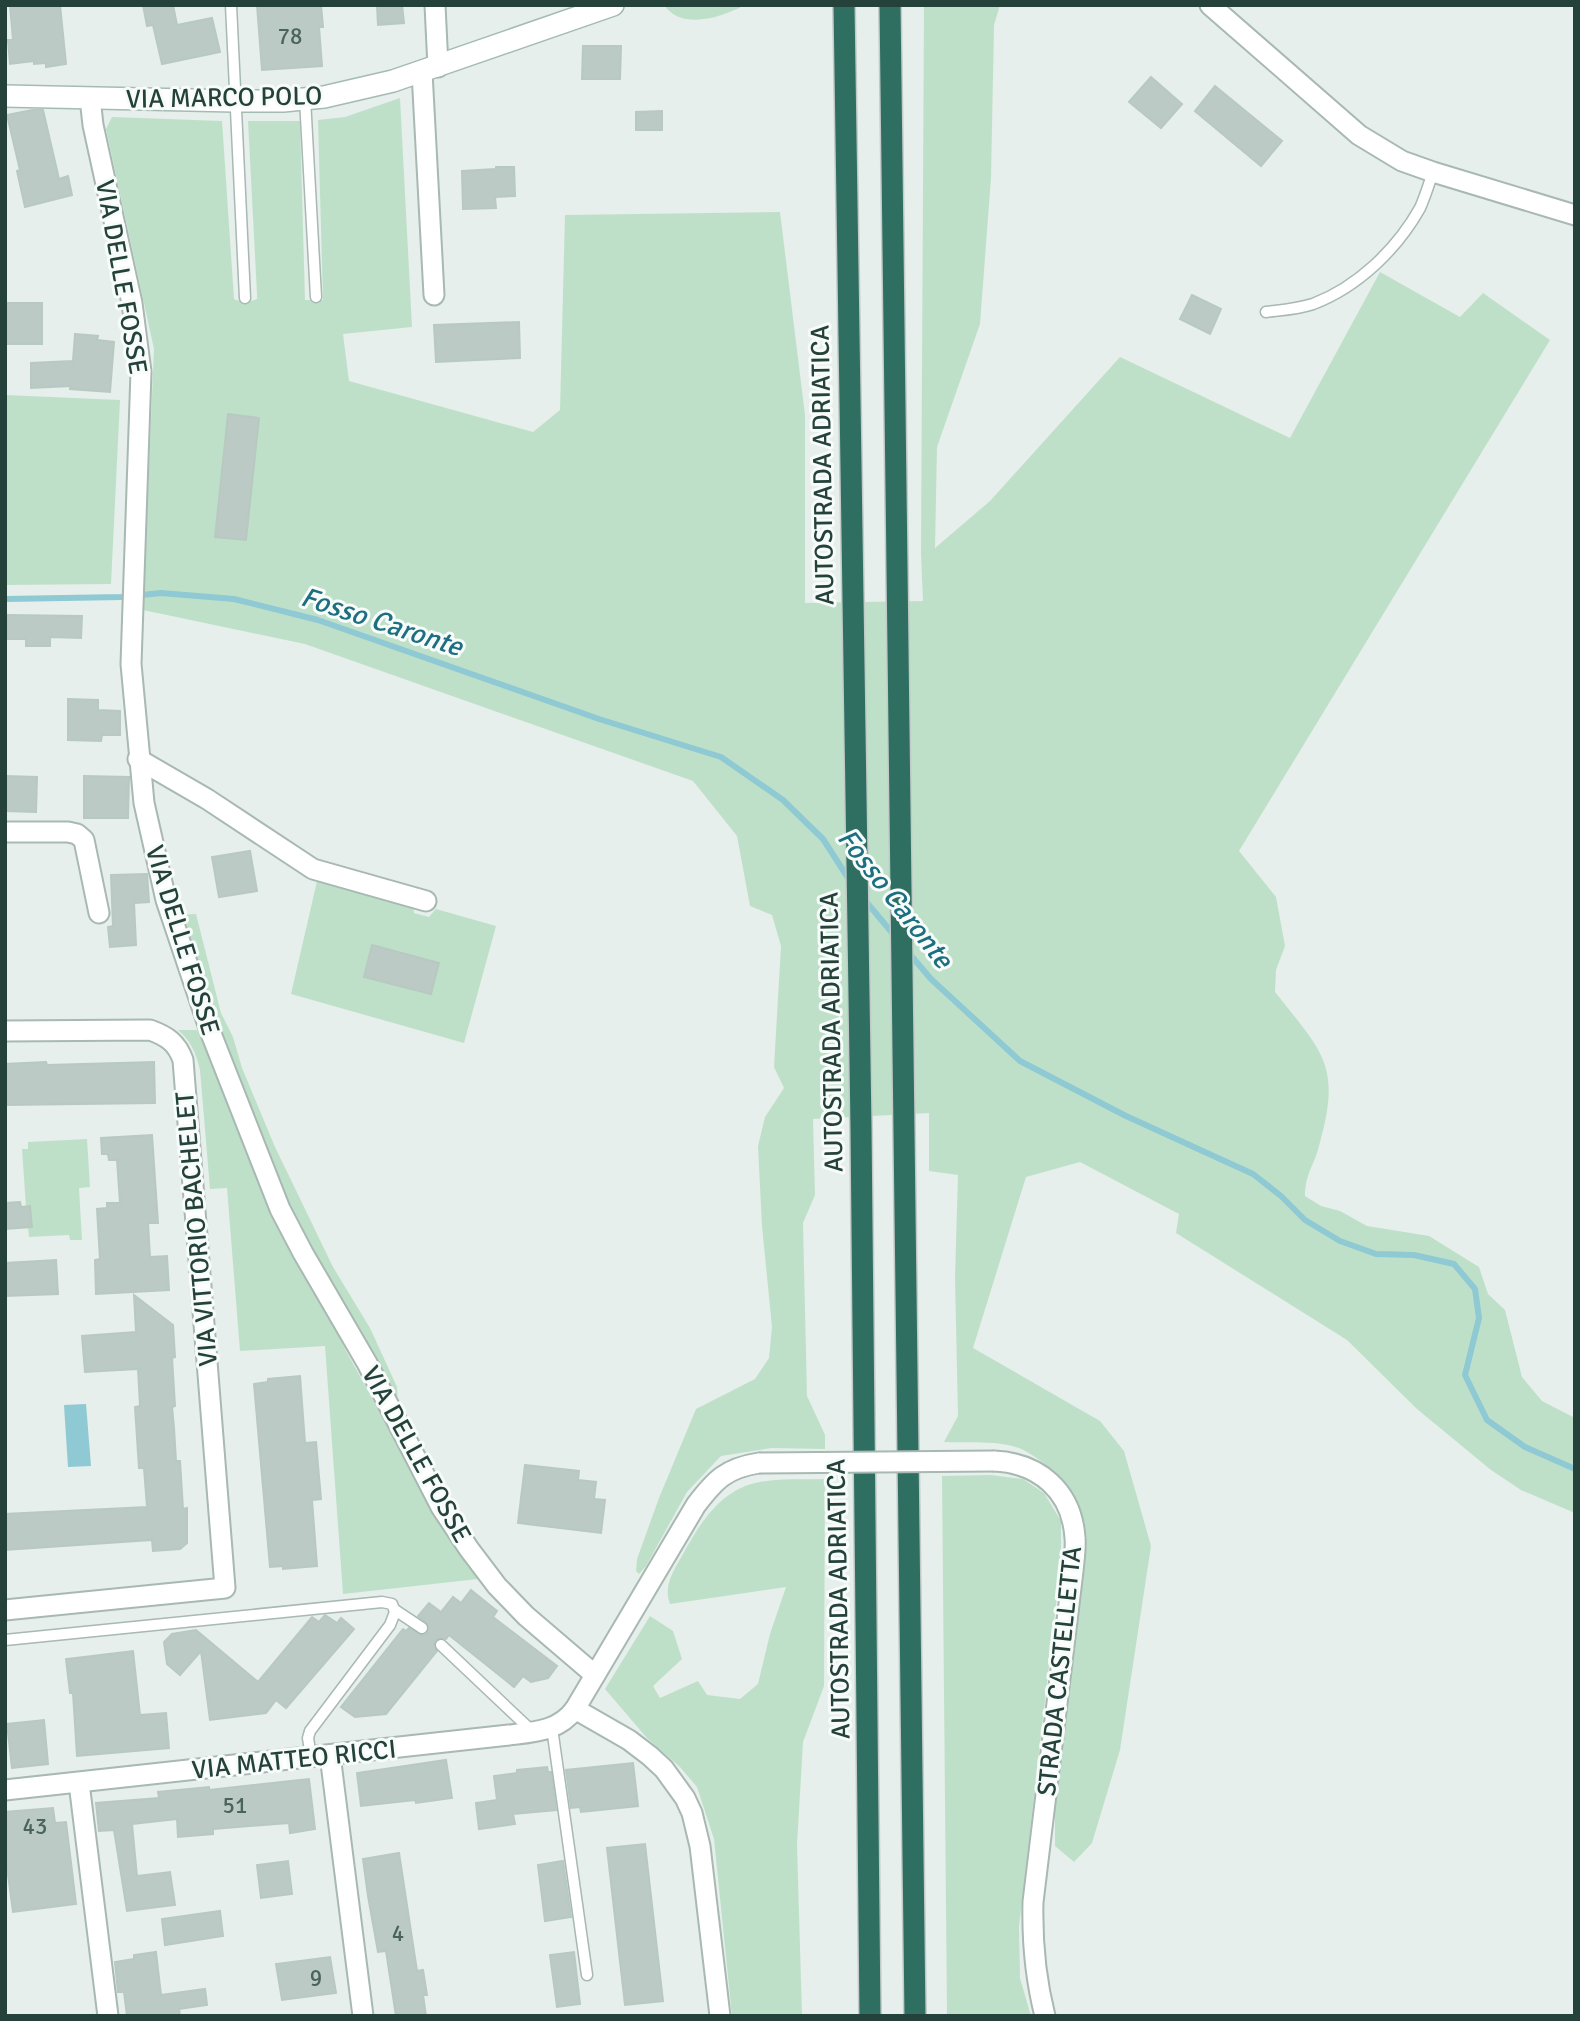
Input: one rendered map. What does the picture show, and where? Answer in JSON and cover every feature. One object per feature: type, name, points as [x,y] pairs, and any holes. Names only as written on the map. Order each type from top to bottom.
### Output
[{"type":"highway","name":"AUTOSTRADA ADRIATICA","points":[[844,5],[861,1127],[870,2016]]},
{"type":"highway","points":[[890,5],[895,579],[915,2016]]},
{"type":"street","points":[[434,295],[430,69],[435,5]]},
{"type":"street","name":"VIA MARCO POLO","points":[[5,96],[235,101],[305,99],[364,89],[430,69],[613,5]]},
{"type":"street","points":[[1210,5],[1359,135],[1402,161],[1575,215]]},
{"type":"street","name":"VIA DELLE FOSSE","points":[[90,98],[93,125],[132,303],[140,360],[131,664],[138,759],[148,827],[166,900],[210,1031],[280,1209],[367,1363],[442,1507],[497,1586],[526,1616],[595,1675]]},
{"type":"street","points":[[138,759],[207,799],[313,869],[426,901]]},
{"type":"street","points":[[5,832],[68,832],[77,834],[84,840],[99,913]]},
{"type":"street","name":"VIA VITTORIO BACHELET","points":[[5,1031],[150,1030],[163,1035],[179,1050],[183,1060],[225,1588],[5,1610]]},
{"type":"street","name":"STRADA CASTELLETTA","points":[[575,1709],[696,1506],[725,1473],[742,1465],[759,1463],[994,1461],[1026,1466],[1049,1480],[1067,1506],[1075,1538],[1072,1585],[1033,1902],[1032,1946],[1036,1983],[1045,2016]]},
{"type":"street","points":[[543,1730],[561,1724],[575,1709],[650,1756],[676,1784],[688,1806],[700,1846],[720,2016]]},
{"type":"street","name":"VIA MATTEO RICCI","points":[[5,1790],[543,1730]]},
{"type":"street","points":[[320,1756],[363,2016]]},
{"type":"street","points":[[79,1783],[108,2016]]},
{"type":"lane","points":[[231,5],[236,60],[235,101],[245,298]]},
{"type":"lane","points":[[305,99],[316,297]]},
{"type":"lane","points":[[1266,312],[1292,310],[1312,304],[1336,294],[1366,272],[1398,240],[1420,206],[1433,172]]},
{"type":"lane","points":[[5,1640],[382,1602],[392,1604],[396,1610],[422,1628]]},
{"type":"lane","points":[[320,1756],[308,1738],[310,1731],[390,1625],[396,1610]]},
{"type":"lane","points":[[441,1645],[543,1730],[587,1975]]},
{"type":"green space","points":[[664,5],[745,5],[725,14],[691,20],[672,13]]},
{"type":"green space","points":[[924,5],[1000,5],[994,25],[991,178],[980,324],[937,447],[935,548],[990,501],[1120,357],[1290,438],[1380,272],[1460,317],[1483,293],[1550,340],[1239,851],[1276,897],[1285,946],[1276,970],[1275,992],[1316,1046],[1328,1078],[1326,1119],[1306,1182],[1305,1196],[1367,1226],[1429,1236],[1479,1267],[1488,1294],[1505,1310],[1522,1377],[1542,1401],[1575,1418],[1575,1513],[1521,1490],[1491,1470],[1417,1409],[1347,1340],[1176,1233],[1179,1214],[1080,1162],[1026,1177],[973,1348],[1100,1421],[1124,1451],[1151,1546],[1120,1750],[1092,1843],[1074,1862],[1055,1846],[1055,1808],[1086,1551],[1082,1519],[1078,1504],[1066,1485],[1048,1467],[1028,1453],[1001,1444],[944,1442],[958,1416],[955,1278],[958,1175],[929,1171],[929,1113],[813,1119],[815,1195],[803,1223],[807,1396],[825,1435],[825,1449],[772,1448],[721,1456],[687,1492],[646,1566],[639,1574],[636,1571],[637,1559],[659,1498],[696,1409],[755,1379],[769,1358],[772,1327],[762,1226],[758,1146],[765,1117],[784,1088],[774,1067],[781,946],[772,915],[750,906],[737,836],[693,781],[305,644],[143,610],[154,349],[106,129],[112,117],[222,121],[234,299],[239,301],[257,299],[248,121],[300,121],[305,300],[323,300],[318,120],[345,117],[400,98],[412,327],[343,334],[349,381],[533,432],[560,410],[565,215],[780,212],[805,415],[805,603],[923,601]]},
{"type":"green space","points":[[5,395],[120,400],[111,584],[5,585]]},
{"type":"green space","points":[[318,877],[413,903],[414,913],[429,917],[436,909],[496,926],[464,1043],[291,994]],"holes":[[[372,946],[439,963],[431,994],[365,977]]]},
{"type":"green space","points":[[196,914],[221,1013],[233,1037],[242,1068],[275,1147],[333,1267],[370,1328],[397,1387],[398,1406],[307,1249],[237,1089],[177,915]]},
{"type":"green space","points":[[178,1030],[197,1030],[345,1349],[432,1512],[478,1579],[343,1594],[325,1346],[240,1351],[227,1188],[210,1189],[200,1070],[192,1048]]},
{"type":"green space","points":[[87,1139],[90,1187],[79,1188],[82,1240],[70,1240],[69,1235],[29,1237],[28,1227],[32,1226],[30,1207],[26,1207],[22,1149],[28,1149],[28,1142]]},
{"type":"green space","points":[[991,1475],[1023,1479],[1044,1493],[1061,1521],[1061,1561],[1019,1927],[1020,1978],[1031,2016],[947,2016],[942,1476]]},
{"type":"green space","points":[[825,1479],[824,1686],[803,1742],[797,1845],[802,2016],[732,2016],[714,1839],[697,1787],[680,1767],[647,1738],[605,1689],[650,1616],[673,1631],[682,1659],[653,1686],[660,1698],[698,1681],[707,1695],[740,1699],[758,1684],[770,1634],[786,1587],[670,1604],[670,1578],[705,1519],[734,1491],[768,1481]]},
{"type":"water","points":[[86,1404],[91,1466],[68,1467],[64,1405]]},
{"type":"building","points":[[10,5],[60,5],[66,64],[46,67],[46,63],[34,64],[34,61],[10,64],[8,40],[13,40]]},
{"type":"building","points":[[143,5],[173,5],[177,25],[212,18],[220,52],[162,64],[153,25],[147,26]]},
{"type":"building","points":[[257,5],[321,5],[323,27],[319,27],[322,66],[262,70]]},
{"type":"building","points":[[377,5],[402,5],[404,23],[378,25]]},
{"type":"building","points":[[583,46],[621,46],[620,79],[582,79]]},
{"type":"building","points":[[1151,77],[1182,104],[1161,128],[1129,102]]},
{"type":"building","points":[[1215,86],[1282,141],[1261,166],[1195,111]]},
{"type":"building","points":[[43,110],[59,179],[68,176],[72,195],[25,207],[17,171],[20,170],[7,115]]},
{"type":"building","points":[[662,111],[662,130],[636,130],[636,112]]},
{"type":"building","points":[[514,167],[515,196],[495,197],[496,208],[463,209],[462,171]]},
{"type":"building","points":[[1192,295],[1221,309],[1210,334],[1180,319]]},
{"type":"building","points":[[5,303],[42,303],[42,344],[5,344]]},
{"type":"building","points":[[519,322],[520,358],[436,362],[434,325]]},
{"type":"building","points":[[75,334],[98,336],[97,340],[114,342],[110,392],[70,389],[71,386],[31,388],[31,363],[73,361]]},
{"type":"building","points":[[228,414],[259,418],[246,540],[215,537]]},
{"type":"building","points":[[7,615],[82,616],[81,638],[50,637],[50,646],[26,646],[26,639],[7,639]]},
{"type":"building","points":[[68,699],[98,700],[98,710],[120,711],[120,735],[102,735],[101,741],[68,740]]},
{"type":"building","points":[[5,776],[37,777],[36,812],[5,811]]},
{"type":"building","points":[[84,776],[129,777],[128,818],[84,818]]},
{"type":"building","points":[[250,851],[257,891],[219,897],[212,857]]},
{"type":"building","points":[[147,874],[149,902],[134,903],[136,945],[110,947],[108,927],[113,926],[111,875]]},
{"type":"building","points":[[372,945],[439,963],[431,994],[364,977]]},
{"type":"building","points":[[46,1062],[47,1065],[154,1062],[155,1103],[5,1105],[5,1064]]},
{"type":"building","points":[[152,1135],[158,1223],[148,1223],[150,1257],[167,1256],[169,1290],[96,1294],[95,1260],[100,1259],[97,1209],[107,1208],[107,1203],[120,1203],[117,1160],[109,1160],[108,1154],[102,1154],[101,1138]]},
{"type":"building","points":[[20,1202],[21,1207],[30,1206],[32,1227],[5,1229],[5,1203]]},
{"type":"building","points":[[56,1260],[58,1294],[5,1296],[5,1263]]},
{"type":"building","points":[[134,1295],[173,1325],[175,1406],[172,1407],[176,1461],[180,1461],[183,1509],[187,1508],[187,1543],[180,1549],[153,1551],[152,1540],[5,1550],[5,1514],[147,1507],[144,1468],[139,1468],[135,1407],[140,1406],[138,1369],[85,1372],[82,1336],[136,1332]]},
{"type":"building","points":[[300,1376],[305,1443],[316,1442],[321,1499],[312,1500],[317,1566],[283,1569],[283,1566],[270,1567],[254,1384],[268,1382],[268,1379]]},
{"type":"building","points":[[525,1465],[579,1471],[578,1480],[596,1482],[594,1499],[605,1500],[601,1533],[518,1523]]},
{"type":"building","points":[[471,1590],[497,1611],[493,1617],[557,1666],[548,1678],[531,1682],[523,1676],[514,1687],[449,1635],[446,1639],[435,1640],[437,1651],[386,1714],[355,1717],[341,1707],[403,1629],[406,1631],[409,1628],[421,1635],[428,1633],[428,1624],[418,1616],[429,1603],[441,1612],[453,1597],[461,1603]]},
{"type":"building","points":[[325,1615],[337,1623],[341,1618],[354,1629],[286,1708],[276,1700],[266,1713],[210,1720],[201,1651],[180,1675],[167,1664],[164,1642],[172,1634],[196,1630],[258,1682],[312,1617],[319,1622]]},
{"type":"building","points":[[133,1651],[140,1715],[166,1713],[169,1748],[77,1756],[73,1693],[70,1693],[66,1659]]},
{"type":"building","points":[[44,1720],[48,1764],[12,1768],[7,1724]]},
{"type":"building","points":[[446,1760],[452,1798],[361,1806],[357,1773]]},
{"type":"building","points":[[633,1763],[638,1806],[581,1812],[580,1807],[571,1808],[566,1770]]},
{"type":"building","points":[[547,1767],[548,1772],[551,1772],[556,1810],[513,1814],[515,1824],[479,1829],[476,1803],[497,1800],[494,1776]]},
{"type":"building","points":[[309,1779],[315,1829],[290,1833],[289,1823],[213,1829],[213,1834],[178,1837],[177,1819],[132,1824],[137,1876],[170,1872],[175,1905],[127,1911],[114,1830],[99,1831],[96,1803],[159,1798],[158,1792],[209,1787],[209,1790]]},
{"type":"building","points":[[53,1808],[55,1823],[66,1822],[76,1904],[13,1912],[5,1852],[5,1812]]},
{"type":"building","points":[[645,1844],[663,2001],[625,2005],[607,1848]]},
{"type":"building","points":[[399,1853],[417,1971],[423,1970],[427,1995],[423,1995],[426,2016],[396,2016],[386,1951],[378,1952],[368,1896],[363,1859]]},
{"type":"building","points":[[288,1861],[292,1894],[261,1898],[257,1865]]},
{"type":"building","points":[[563,1861],[571,1917],[545,1921],[538,1865]]},
{"type":"building","points":[[220,1911],[223,1936],[165,1945],[162,1919]]},
{"type":"building","points":[[156,1952],[161,1995],[205,1989],[207,2005],[179,2009],[180,2016],[127,2016],[124,1992],[118,1992],[115,1962],[134,1959],[134,1955]]},
{"type":"building","points":[[574,1952],[580,2004],[557,2007],[550,1955]]},
{"type":"building","points":[[330,1957],[336,1993],[282,2000],[276,1964]]},
{"type":"waterway","name":"Fosso Caronte","points":[[5,599],[122,597],[161,593],[234,599],[318,620],[599,719],[721,757],[783,800],[823,839],[852,884]]},
{"type":"waterway","name":"Fosso Caronte","points":[[863,898],[894,935]]},
{"type":"waterway","name":"Fosso Caronte","points":[[908,952],[931,979],[1020,1061],[1126,1116],[1253,1174],[1305,1220],[1340,1241],[1376,1254],[1414,1255],[1454,1264],[1475,1289],[1479,1318],[1465,1375],[1487,1420],[1525,1447],[1575,1469]]}]
